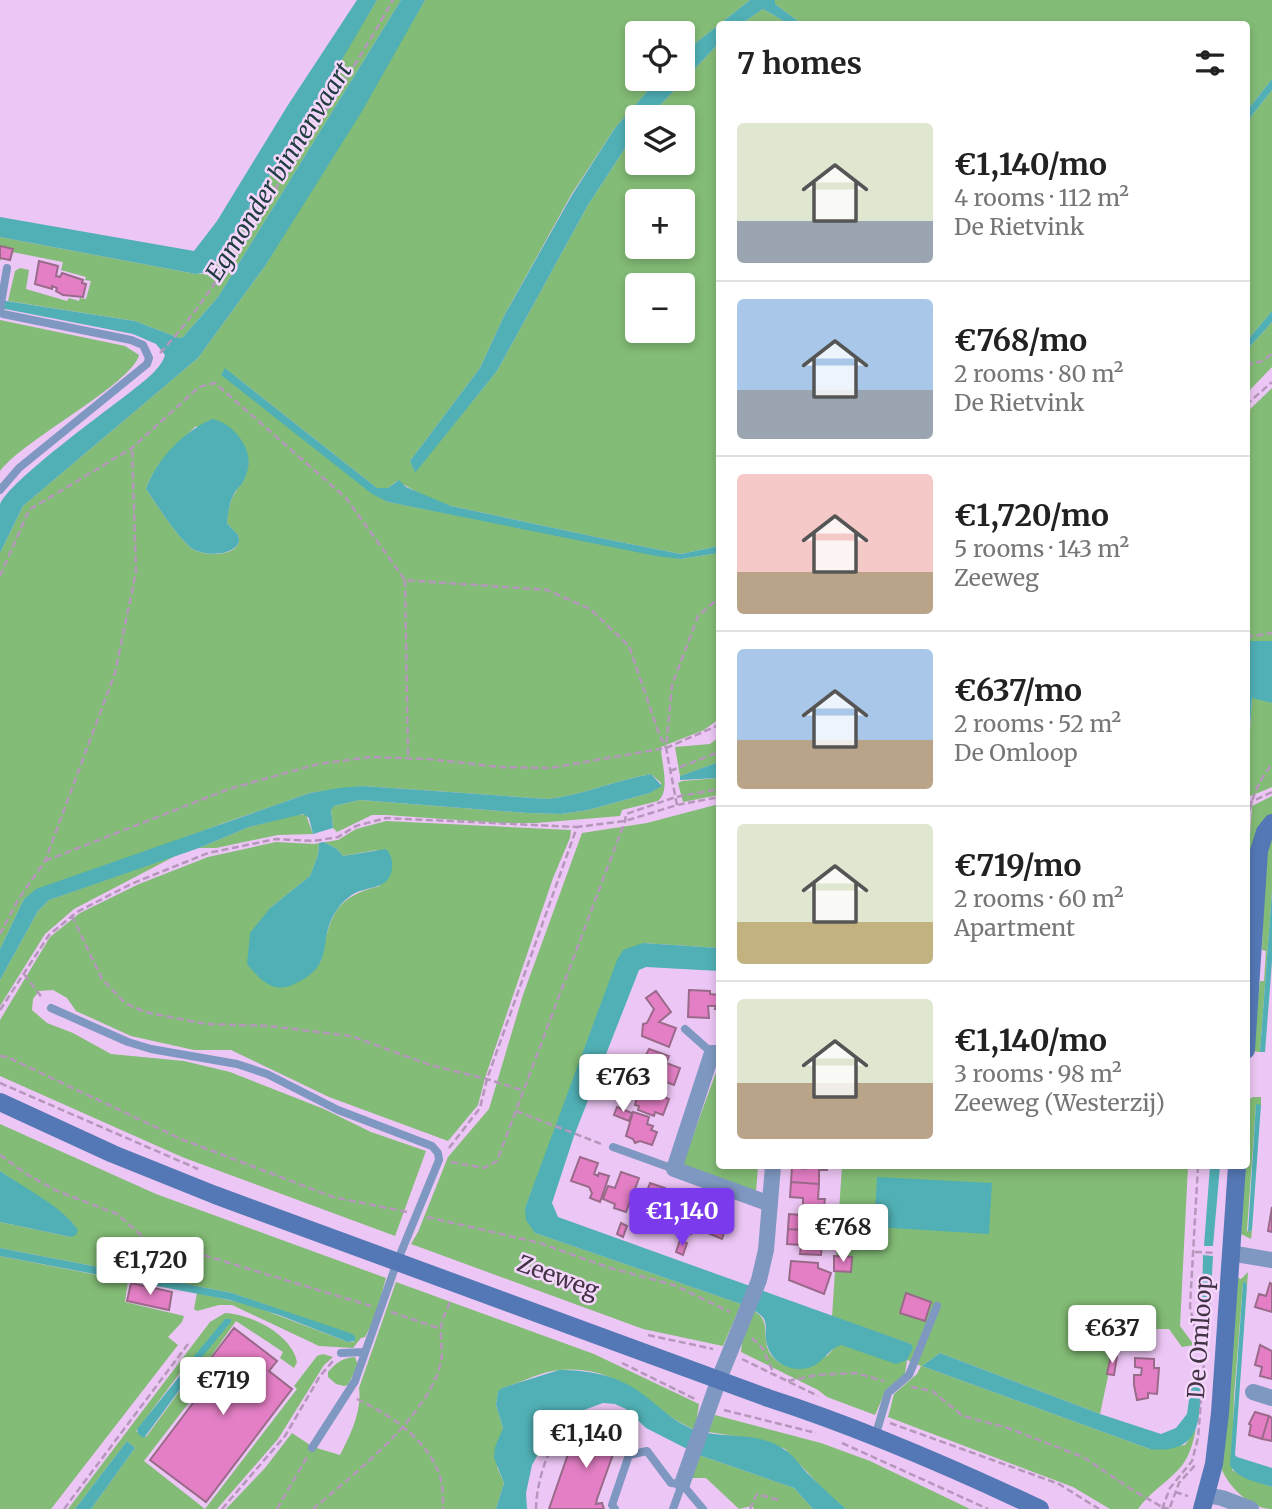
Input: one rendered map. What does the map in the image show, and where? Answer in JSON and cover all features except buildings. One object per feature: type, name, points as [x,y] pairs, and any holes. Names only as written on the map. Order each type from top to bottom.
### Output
[{"type":"street","points":[[1250,945],[1259,851],[1265,832],[1272,823]]},
{"type":"street","points":[[716,1053],[674,1169],[770,1204]]},
{"type":"street","name":"Zeeweg","points":[[0,1102],[126,1159],[215,1195],[719,1379],[877,1428],[916,1453],[1040,1509]]},
{"type":"street","points":[[682,1484],[719,1379],[756,1286],[766,1250],[773,1169]]},
{"type":"street","name":"De Omloop","points":[[1204,1502],[1214,1464],[1220,1413],[1237,1169]]},
{"type":"street","points":[[1230,1253],[1272,1260]]},
{"type":"street","points":[[1253,1392],[1272,1398]]},
{"type":"street","points":[[1204,1502],[1222,1498],[1251,1509]]},
{"type":"lane","points":[[0,490],[19,468],[147,364],[149,358],[149,352],[143,345],[131,341],[3,314],[0,310],[8,268]]},
{"type":"lane","points":[[51,1008],[128,1042],[151,1049],[237,1064],[267,1074],[338,1110],[432,1146],[438,1153],[439,1160],[397,1262],[361,1367],[347,1395],[312,1448]]},
{"type":"lane","points":[[685,1029],[716,1053]]},
{"type":"lane","points":[[613,1147],[674,1169]]},
{"type":"lane","points":[[877,1428],[888,1394],[909,1375],[937,1306]]},
{"type":"lane","points":[[341,1353],[364,1352]]},
{"type":"lane","points":[[615,1509],[612,1505],[629,1455],[647,1451],[671,1483],[682,1484],[703,1509]]},
{"type":"lane","points":[[673,1509],[682,1484]]},
{"type":"path","points":[[157,356],[177,335],[235,253],[368,45],[393,0]]},
{"type":"path","points":[[1250,364],[1262,361],[1272,354]]},
{"type":"path","points":[[1250,401],[1272,382]]},
{"type":"path","points":[[0,576],[29,510],[132,448],[199,387],[215,383],[346,498],[405,580],[408,758]]},
{"type":"path","points":[[0,934],[18,900],[45,861],[115,673],[136,572],[132,448]]},
{"type":"path","points":[[405,580],[547,590],[590,609],[629,646],[666,748]]},
{"type":"path","points":[[677,805],[666,748],[671,685],[698,616],[716,601]]},
{"type":"path","points":[[1250,636],[1272,633]]},
{"type":"path","points":[[45,861],[229,789],[318,764],[371,757],[499,767],[550,768],[666,748],[716,727]]},
{"type":"path","points":[[670,771],[716,753]]},
{"type":"path","points":[[1251,802],[1272,764]]},
{"type":"path","points":[[577,827],[487,1079],[480,1108],[439,1160],[484,1168],[497,1161],[626,814],[676,797],[716,790]]},
{"type":"path","points":[[1251,802],[1272,792]]},
{"type":"path","points":[[0,1010],[49,935],[72,916],[131,884],[208,853],[276,839],[314,841],[338,837],[356,826],[386,818],[577,827],[625,821],[677,805],[716,798]]},
{"type":"path","points":[[72,916],[102,979],[125,1003],[145,1012],[206,1024],[269,1026],[351,1037],[430,1065],[524,1091]]},
{"type":"path","points":[[24,974],[51,1008]]},
{"type":"path","points":[[0,1056],[181,1139],[333,1198],[417,1214],[540,1243],[610,1268],[674,1285],[731,1312],[740,1327],[763,1349],[775,1375]]},
{"type":"path","points":[[0,1083],[204,1172]]},
{"type":"path","points":[[516,1111],[579,1137],[613,1147]]},
{"type":"path","points":[[0,1155],[55,1190],[117,1214],[149,1242],[193,1252],[441,1329]]},
{"type":"path","points":[[1198,1169],[1190,1307],[1195,1329],[1210,1350],[1210,1363]]},
{"type":"path","points":[[1194,1252],[1230,1253]]},
{"type":"path","points":[[313,1509],[357,1471],[422,1404],[440,1367],[443,1342],[441,1329],[451,1299]]},
{"type":"path","points":[[638,1333],[729,1353],[818,1396]]},
{"type":"path","points":[[1207,1344],[1212,1341]]},
{"type":"path","points":[[64,1509],[188,1344]]},
{"type":"path","points":[[1162,1508],[1170,1488],[1192,1461],[1198,1438],[1207,1344]]},
{"type":"path","points":[[222,1509],[279,1444],[320,1376],[341,1353]]},
{"type":"path","points":[[788,1381],[817,1375],[856,1373],[932,1391],[963,1416],[1008,1428],[1083,1457],[1162,1508],[1169,1509],[1179,1483],[1198,1461]]},
{"type":"path","points":[[347,1395],[371,1406],[402,1426],[422,1444],[439,1472],[443,1509]]},
{"type":"path","points":[[536,1509],[536,1494],[555,1441],[573,1425],[599,1415],[624,1421],[633,1434],[629,1455]]},
{"type":"path","points":[[877,1428],[1059,1484],[1100,1509]]},
{"type":"path","points":[[277,1509],[312,1448]]},
{"type":"path","points":[[750,1509],[757,1494],[779,1500]]},
{"type":"shaded area","points":[[357,0],[377,0],[209,272],[196,274],[0,237],[0,217],[194,251],[217,221]]},
{"type":"shaded area","points":[[377,0],[401,0],[218,297],[183,337],[179,338],[135,321],[8,301],[15,271],[20,268],[29,270],[26,289],[67,301],[69,298],[79,301],[80,298],[86,299],[91,281],[61,270],[63,262],[12,252],[6,252],[0,261],[0,237],[196,274],[213,268]]},
{"type":"shaded area","points":[[401,0],[425,0],[361,113],[265,266],[198,358],[23,506],[0,553],[0,505],[6,495],[38,464],[147,379],[165,355],[156,344],[133,334],[0,308],[0,300],[135,321],[179,338],[183,337],[218,297]]},
{"type":"shaded area","points":[[425,0],[750,0],[723,21],[716,21],[716,27],[695,44],[695,21],[625,21],[625,91],[647,91],[635,105],[625,105],[625,117],[571,195],[504,316],[480,368],[410,461],[415,472],[497,371],[588,205],[625,148],[625,175],[695,175],[695,105],[660,105],[674,91],[695,91],[695,68],[716,46],[716,547],[681,554],[451,506],[426,497],[397,481],[388,488],[377,488],[225,368],[388,502],[681,559],[716,553],[716,721],[704,730],[661,747],[665,783],[658,801],[622,810],[620,816],[536,823],[372,815],[337,832],[333,828],[331,809],[360,800],[561,814],[588,810],[650,793],[661,786],[661,783],[651,774],[548,799],[363,786],[310,793],[24,899],[0,949],[0,553],[23,506],[198,358],[265,266]],"holes":[[[196,426],[243,482],[233,496],[227,523],[238,535],[239,542],[230,551],[213,554],[190,547],[146,489],[161,462]]]},
{"type":"shaded area","points":[[750,0],[775,0],[775,4],[798,21],[784,21],[763,9],[745,21],[724,21]]},
{"type":"shaded area","points":[[775,0],[1272,0],[1272,79],[1250,107],[1250,21],[798,21],[775,4]]},
{"type":"shaded area","points":[[763,9],[784,21],[745,21]]},
{"type":"shaded area","points":[[716,27],[716,46],[695,68],[695,44]]},
{"type":"shaded area","points":[[1272,79],[1272,90],[1250,118],[1250,107]]},
{"type":"shaded area","points":[[1272,90],[1272,311],[1250,337],[1250,118]]},
{"type":"shaded area","points":[[647,91],[674,91],[660,105],[635,105]]},
{"type":"shaded area","points":[[625,117],[625,148],[588,205],[497,371],[415,473],[410,461],[480,368],[504,316],[572,195]]},
{"type":"shaded area","points":[[1272,311],[1272,322],[1250,347],[1250,337]]},
{"type":"shaded area","points":[[0,320],[125,346],[139,355],[118,381],[30,444],[0,471]]},
{"type":"shaded area","points":[[1272,322],[1272,367],[1250,390],[1250,347]]},
{"type":"shaded area","points":[[225,368],[377,488],[388,488],[399,480],[406,487],[451,506],[681,554],[716,547],[716,553],[681,559],[656,556],[388,502],[372,494],[221,375]]},
{"type":"shaded area","points":[[1272,388],[1272,641],[1250,641],[1250,409]]},
{"type":"shaded area","points":[[212,419],[224,423],[237,434],[246,448],[249,464],[246,476],[232,499],[227,523],[238,535],[239,542],[230,551],[213,554],[190,547],[146,489],[172,448],[191,431]]},
{"type":"shaded area","points":[[1250,641],[1272,641],[1272,703],[1252,698],[1250,727]]},
{"type":"shaded area","points":[[1252,697],[1272,703],[1272,787],[1250,796]]},
{"type":"shaded area","points":[[716,739],[716,763],[680,776],[675,747],[710,744]]},
{"type":"shaded area","points":[[716,763],[716,778],[680,780],[680,776]]},
{"type":"shaded area","points":[[651,774],[662,786],[650,793],[588,810],[561,814],[360,800],[334,806],[331,810],[333,828],[313,834],[309,818],[303,814],[249,827],[199,848],[49,900],[38,911],[0,980],[0,949],[24,899],[36,889],[310,793],[363,786],[548,799]]},
{"type":"shaded area","points":[[716,778],[716,796],[683,802],[678,783]]},
{"type":"shaded area","points":[[1272,796],[1272,815],[1250,917],[1250,835],[1252,806]]},
{"type":"shaded area","points":[[716,805],[716,948],[643,943],[556,1128],[525,1208],[535,1233],[741,1304],[723,1346],[643,1329],[411,1244],[448,1157],[489,1109],[523,995],[582,833],[647,823]]},
{"type":"shaded area","points":[[298,814],[306,815],[313,834],[278,835],[216,848],[199,848],[249,827]]},
{"type":"shaded area","points":[[386,821],[571,830],[478,1105],[448,1141],[329,1097],[231,1050],[194,1050],[131,1036],[76,1011],[67,998],[53,990],[39,991],[33,999],[32,1010],[47,1023],[73,1033],[111,1054],[184,1061],[230,1072],[324,1109],[371,1132],[426,1151],[395,1236],[182,1157],[0,1076],[0,1020],[50,937],[80,913],[139,884],[208,857],[276,842],[319,843],[318,855],[310,876],[270,908],[321,962],[327,933],[336,911],[352,896],[380,886],[377,850],[343,856],[324,842],[338,840],[356,829]]},
{"type":"shaded area","points":[[1272,839],[1272,891],[1260,1052],[1251,1051],[1260,981],[1264,981],[1266,951],[1262,950],[1263,880]]},
{"type":"shaded area","points":[[324,842],[343,856],[386,849],[392,860],[390,875],[383,883],[355,893],[341,905],[332,919],[316,969],[292,985],[272,986],[247,964],[250,933],[270,908],[310,876],[318,855],[319,843]]},
{"type":"shaded area","points":[[179,854],[74,909],[45,934],[0,1006],[0,980],[38,911],[49,900]]},
{"type":"shaded area","points":[[1272,891],[1272,961],[1265,1052],[1260,1052]]},
{"type":"shaded area","points":[[643,943],[716,948],[716,971],[646,967],[639,970],[574,1136],[552,1203],[558,1217],[911,1344],[913,1348],[907,1360],[896,1364],[841,1345],[811,1367],[789,1367],[771,1354],[766,1340],[764,1319],[754,1310],[535,1233],[526,1220],[525,1208],[623,950]]},
{"type":"shaded area","points":[[716,1072],[716,1169],[758,1169],[756,1192],[682,1166]]},
{"type":"shaded area","points":[[1261,1097],[1261,1105],[1256,1105],[1247,1230],[1252,1230],[1251,1239],[1241,1234],[1244,1169],[1250,1169],[1250,1099]]},
{"type":"shaded area","points":[[1256,1104],[1261,1105],[1252,1230],[1248,1232]]},
{"type":"shaded area","points":[[0,1124],[156,1194],[386,1278],[375,1318],[365,1337],[353,1348],[319,1346],[232,1305],[219,1305],[197,1311],[194,1309],[197,1293],[251,1305],[348,1342],[354,1342],[355,1336],[232,1293],[0,1248],[0,1222],[71,1237],[62,1214],[0,1171]]},
{"type":"shaded area","points":[[842,1169],[1188,1169],[1180,1326],[1194,1345],[1182,1347],[1169,1329],[1118,1329],[1100,1414],[940,1353],[922,1366],[1150,1449],[1185,1445],[1196,1429],[1182,1466],[1138,1509],[1110,1509],[1073,1487],[888,1417],[894,1394],[917,1374],[921,1366],[907,1360],[905,1374],[886,1390],[875,1415],[827,1397],[741,1352],[742,1341],[753,1311],[759,1314],[764,1323],[769,1352],[781,1364],[827,1356],[837,1345],[911,1344],[832,1317]]},
{"type":"shaded area","points":[[1210,1169],[1220,1169],[1213,1246],[1204,1246]]},
{"type":"shaded area","points":[[0,1171],[63,1213],[78,1230],[76,1235],[71,1237],[0,1222]]},
{"type":"shaded area","points":[[877,1177],[992,1183],[989,1234],[874,1227]]},
{"type":"shaded area","points":[[0,1248],[232,1293],[350,1333],[355,1336],[355,1341],[348,1342],[279,1315],[230,1300],[0,1256]]},
{"type":"shaded area","points":[[1203,1255],[1213,1256],[1210,1311],[1202,1301]]},
{"type":"shaded area","points":[[0,1256],[128,1281],[125,1302],[184,1316],[168,1337],[178,1345],[51,1509],[0,1509]]},
{"type":"shaded area","points":[[1248,1272],[1247,1286],[1245,1281],[1243,1283],[1234,1397],[1232,1470],[1272,1487],[1272,1509],[1256,1505],[1242,1496],[1230,1484],[1222,1470],[1238,1278],[1241,1279]]},
{"type":"shaded area","points":[[1245,1281],[1247,1286],[1235,1455],[1272,1468],[1272,1487],[1243,1477],[1230,1465]]},
{"type":"shaded area","points":[[396,1282],[594,1354],[699,1404],[695,1430],[677,1421],[617,1380],[581,1370],[552,1371],[502,1388],[498,1392],[496,1405],[503,1428],[497,1467],[504,1483],[496,1509],[226,1509],[265,1468],[292,1433],[313,1447],[340,1455],[355,1422],[359,1388]]},
{"type":"shaded area","points":[[225,1313],[258,1322],[287,1343],[297,1362],[294,1368],[280,1358],[283,1352],[236,1321],[190,1386],[197,1392],[144,1461],[205,1509],[91,1509],[135,1448],[127,1441],[75,1509],[68,1509],[210,1322]],"holes":[[[183,1369],[192,1374],[146,1437],[136,1431]]]},
{"type":"shaded area","points":[[225,1319],[231,1319],[231,1322],[198,1362],[194,1356]]},
{"type":"shaded area","points":[[940,1353],[1100,1414],[1161,1434],[1176,1428],[1187,1414],[1192,1379],[1202,1380],[1198,1421],[1189,1440],[1180,1446],[1150,1449],[922,1366]]},
{"type":"shaded area","points":[[323,1354],[333,1357],[324,1365],[278,1439],[217,1509],[205,1509],[297,1389],[294,1386],[317,1356]]},
{"type":"shaded area","points":[[355,1357],[358,1365],[348,1385],[336,1384],[328,1377],[328,1372],[337,1364],[346,1358]]},
{"type":"shaded area","points":[[186,1368],[192,1373],[144,1438],[138,1434],[137,1429]]},
{"type":"shaded area","points":[[559,1370],[591,1372],[621,1381],[692,1429],[752,1437],[775,1444],[791,1455],[846,1509],[813,1509],[794,1488],[699,1455],[646,1428],[626,1409],[603,1403],[565,1420],[545,1442],[532,1465],[526,1493],[527,1509],[496,1509],[504,1483],[494,1458],[495,1447],[503,1428],[496,1405],[498,1391]]},
{"type":"shaded area","points":[[715,1415],[821,1443],[870,1461],[970,1509],[846,1509],[785,1449],[761,1440],[708,1432]]},
{"type":"shaded area","points":[[127,1441],[135,1448],[91,1509],[75,1509]]},
{"type":"shaded area","points":[[699,1455],[794,1488],[813,1509],[754,1509],[752,1506],[739,1509],[706,1478],[691,1478]]},
{"type":"water label","name":"Egmonder binnenvaart","points":[[279,172]]}]
